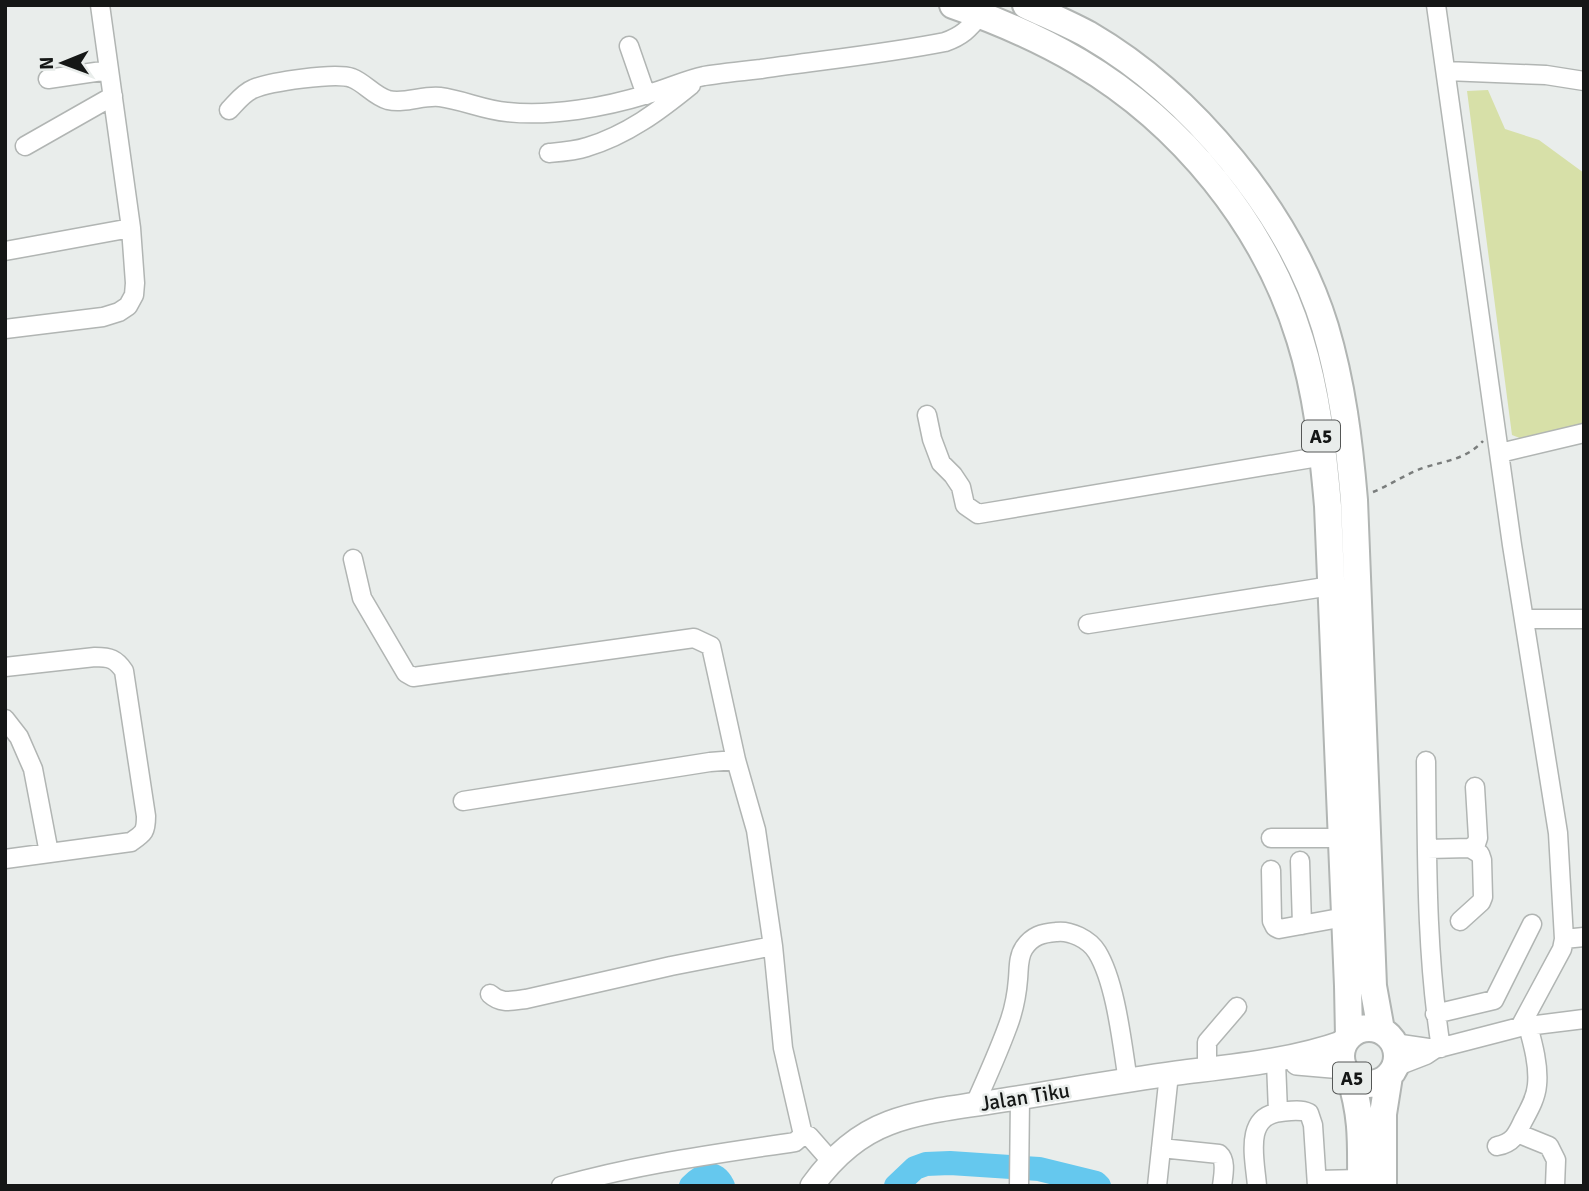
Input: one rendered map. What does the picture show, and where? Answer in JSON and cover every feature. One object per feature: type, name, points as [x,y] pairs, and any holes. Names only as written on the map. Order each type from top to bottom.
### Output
[{"type":"highway","name":"A5","points":[[953,5],[1079,61],[1150,113],[1203,165],[1238,212],[1268,260],[1289,308],[1316,399],[1324,456],[1342,838],[1347,1056],[1359,1111],[1368,1183]]},
{"type":"highway","name":"A5","points":[[1026,5],[1089,36],[1120,56],[1185,109],[1222,148],[1258,194],[1290,246],[1325,326],[1342,394],[1349,436],[1354,500],[1373,986],[1390,1054],[1383,1114],[1368,1183]]},
{"type":"highway","name":"A5","points":[[1373,1028],[1390,1054],[1374,1084],[1357,1082],[1347,1056],[1356,1031],[1373,1028]]},
{"type":"main road","name":"Jalan Tiku","points":[[812,1186],[831,1161],[848,1146],[890,1122],[975,1104],[1169,1074],[1270,1062],[1321,1064],[1347,1056]]},
{"type":"street","points":[[5,329],[103,317],[128,306],[134,295],[131,228],[100,5]]},
{"type":"street","points":[[1436,5],[1512,545],[1558,833],[1564,939],[1524,1026],[1533,1047],[1537,1086],[1533,1101],[1512,1140],[1497,1146]]},
{"type":"street","points":[[229,110],[247,92],[255,88],[331,76],[350,77],[390,100],[407,101],[436,96],[507,112],[558,111],[646,95],[702,77],[945,42],[957,38],[980,15]]},
{"type":"street","points":[[629,46],[646,95]]},
{"type":"street","points":[[48,79],[109,70]]},
{"type":"street","points":[[1446,71],[1546,75],[1584,80]]},
{"type":"street","points":[[549,153],[586,148],[623,133],[645,121],[702,77]]},
{"type":"street","points":[[25,145],[113,96]]},
{"type":"street","points":[[5,251],[131,228]]},
{"type":"street","points":[[927,415],[941,463],[961,487],[965,505],[978,514],[1324,456]]},
{"type":"street","points":[[1499,447],[1584,433]]},
{"type":"street","points":[[353,559],[362,598],[406,673],[413,677],[694,638],[711,646],[736,760],[756,830],[773,946],[783,1048],[803,1135]]},
{"type":"street","points":[[1088,624],[1331,586]]},
{"type":"street","points":[[1524,620],[1584,619]]},
{"type":"street","points":[[5,667],[108,657],[117,661],[124,671],[146,816],[143,834],[131,842],[5,859]]},
{"type":"street","points":[[5,719],[19,737],[33,769],[49,853]]},
{"type":"street","points":[[463,801],[736,760]]},
{"type":"street","points":[[1426,761],[1431,981],[1438,1049]]},
{"type":"street","points":[[1470,848],[1476,844],[1478,838],[1475,787]]},
{"type":"street","points":[[1270,838],[1342,838]]},
{"type":"street","points":[[1426,849],[1470,848],[1480,854],[1483,897],[1460,921]]},
{"type":"street","points":[[1300,861],[1302,925]]},
{"type":"street","points":[[1271,870],[1272,921],[1275,927],[1279,929],[1345,917]]},
{"type":"street","points":[[1436,1014],[1494,1000],[1532,924]]},
{"type":"street","points":[[975,1104],[1010,1019],[1018,981],[1019,959],[1023,949],[1039,934],[1060,931],[1074,934],[1096,950],[1107,974],[1117,1013],[1128,1081]]},
{"type":"street","points":[[1564,939],[1584,937]]},
{"type":"street","points":[[490,994],[497,1000],[506,1002],[526,999],[773,946]]},
{"type":"street","points":[[1207,1069],[1207,1042],[1237,1007]]},
{"type":"street","points":[[1390,1054],[1438,1049],[1524,1026],[1584,1019]]},
{"type":"street","points":[[1270,1062],[1278,1112]]},
{"type":"street","points":[[1157,1186],[1169,1074]]},
{"type":"street","points":[[1019,1186],[1020,1098]]},
{"type":"street","points":[[1257,1186],[1254,1141],[1259,1123],[1270,1114],[1303,1111],[1308,1113],[1312,1125],[1317,1183],[1368,1183]]},
{"type":"street","points":[[1517,1133],[1549,1146],[1556,1160],[1555,1186]]},
{"type":"street","points":[[803,1135],[809,1136],[831,1161]]},
{"type":"street","points":[[561,1186],[670,1161],[795,1142],[803,1135]]},
{"type":"street","points":[[1161,1148],[1219,1154],[1224,1161],[1222,1186]]},
{"type":"path","points":[[1354,500],[1421,469],[1460,459],[1485,439],[1492,439],[1499,447]]},
{"type":"green space","points":[[1488,90],[1505,129],[1539,140],[1584,173],[1584,426],[1527,441],[1512,435],[1467,91]]},
{"type":"waterway","points":[[896,1186],[915,1168],[926,1164],[950,1163],[1039,1169],[1099,1186]]},
{"type":"waterway","points":[[691,1186],[708,1176],[716,1177],[723,1186]]}]
